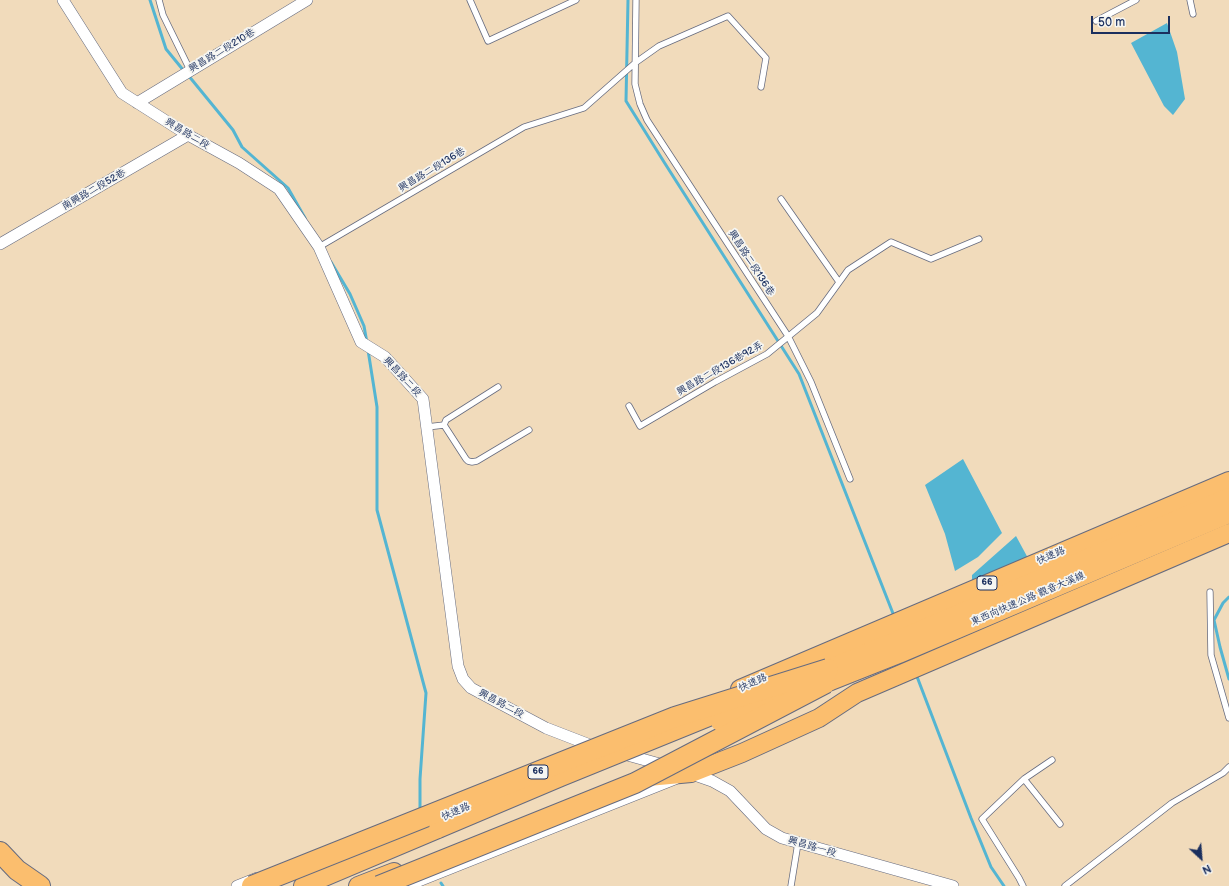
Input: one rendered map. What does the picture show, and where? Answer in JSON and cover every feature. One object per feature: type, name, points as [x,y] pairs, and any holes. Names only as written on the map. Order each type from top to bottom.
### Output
[{"type":"highway","name":"66","points":[[252,886],[675,717],[827,676]]},
{"type":"highway","name":"66","points":[[379,886],[635,783],[827,676]]},
{"type":"highway","points":[[0,852],[17,870],[40,886]]},
{"type":"main road","name":"快速路","points":[[277,886],[598,747],[675,720],[745,686],[1229,481]]},
{"type":"main road","name":"東西向快速公路 觀音大溪線","points":[[827,676],[902,638],[1229,497]]},
{"type":"main road","name":"東西向快速公路 觀音大溪線","points":[[827,676],[899,654],[1229,514]]},
{"type":"main road","points":[[358,886],[585,796],[638,778],[691,773],[742,754],[819,718],[857,693],[1229,533]]},
{"type":"main road","points":[[331,886],[561,777],[827,676]]},
{"type":"main road","points":[[303,886],[444,832]]},
{"type":"street","name":"興昌路二段","points":[[63,0],[122,93],[188,136],[239,163],[279,189],[319,247],[361,342],[385,357],[423,400],[458,666],[463,679],[471,688],[546,728],[598,747],[691,773]]},
{"type":"street","name":"興昌路二段210巷","points":[[137,103],[308,0]]},
{"type":"street","name":"南興路二段52巷","points":[[0,244],[188,136]]},
{"type":"street","name":"快速路","points":[[237,886],[598,747]]},
{"type":"street","name":"興昌路一段","points":[[691,773],[712,781],[730,791],[766,829],[782,838],[953,886]]},
{"type":"street","points":[[406,886],[691,773]]},
{"type":"lane","points":[[159,0],[163,15],[187,72]]},
{"type":"lane","points":[[470,0],[488,42],[576,0]]},
{"type":"lane","name":"興昌路二段136巷","points":[[636,0],[635,84],[640,104],[648,120],[788,336],[811,382],[850,479]]},
{"type":"lane","points":[[1096,22],[1136,0]]},
{"type":"lane","points":[[1190,0],[1193,14]]},
{"type":"lane","name":"興昌路二段136巷","points":[[319,247],[524,126],[584,108],[635,63],[659,46],[728,16],[766,58],[761,87]]},
{"type":"lane","points":[[781,199],[839,282]]},
{"type":"lane","name":"興昌路二段136巷92弄","points":[[629,406],[640,426],[715,382],[767,354],[817,313],[848,270],[891,242],[931,259],[979,239]]},
{"type":"lane","points":[[444,425],[446,420],[498,387]]},
{"type":"lane","points":[[427,427],[444,425]]},
{"type":"lane","points":[[444,425],[466,459],[472,462],[477,461],[529,430]]},
{"type":"lane","points":[[1210,592],[1211,655],[1229,718]]},
{"type":"lane","points":[[1023,886],[982,819],[1024,779],[1052,760]]},
{"type":"lane","points":[[1065,886],[1172,803],[1223,773],[1229,767]]},
{"type":"lane","points":[[1024,779],[1060,824]]},
{"type":"lane","points":[[791,886],[798,843]]},
{"type":"water","points":[[1167,23],[1177,52],[1185,99],[1173,115],[1164,106],[1131,43]]},
{"type":"water","points":[[963,459],[1002,533],[978,557],[955,571],[945,534],[925,485]]},
{"type":"water","points":[[1016,536],[1029,560],[972,581],[972,575]]},
{"type":"waterway","points":[[150,0],[166,49],[184,71]]},
{"type":"waterway","points":[[628,0],[626,101],[799,374],[894,616]]},
{"type":"waterway","points":[[188,75],[233,130],[242,147],[288,188],[305,218]]},
{"type":"waterway","points":[[331,262],[350,294],[364,326],[367,343]]},
{"type":"waterway","points":[[368,350],[377,407],[377,510],[426,693],[420,779],[420,810]]},
{"type":"waterway","points":[[1229,597],[1223,603],[1214,620],[1229,679]]},
{"type":"waterway","points":[[916,674],[991,867],[1004,886]]}]
